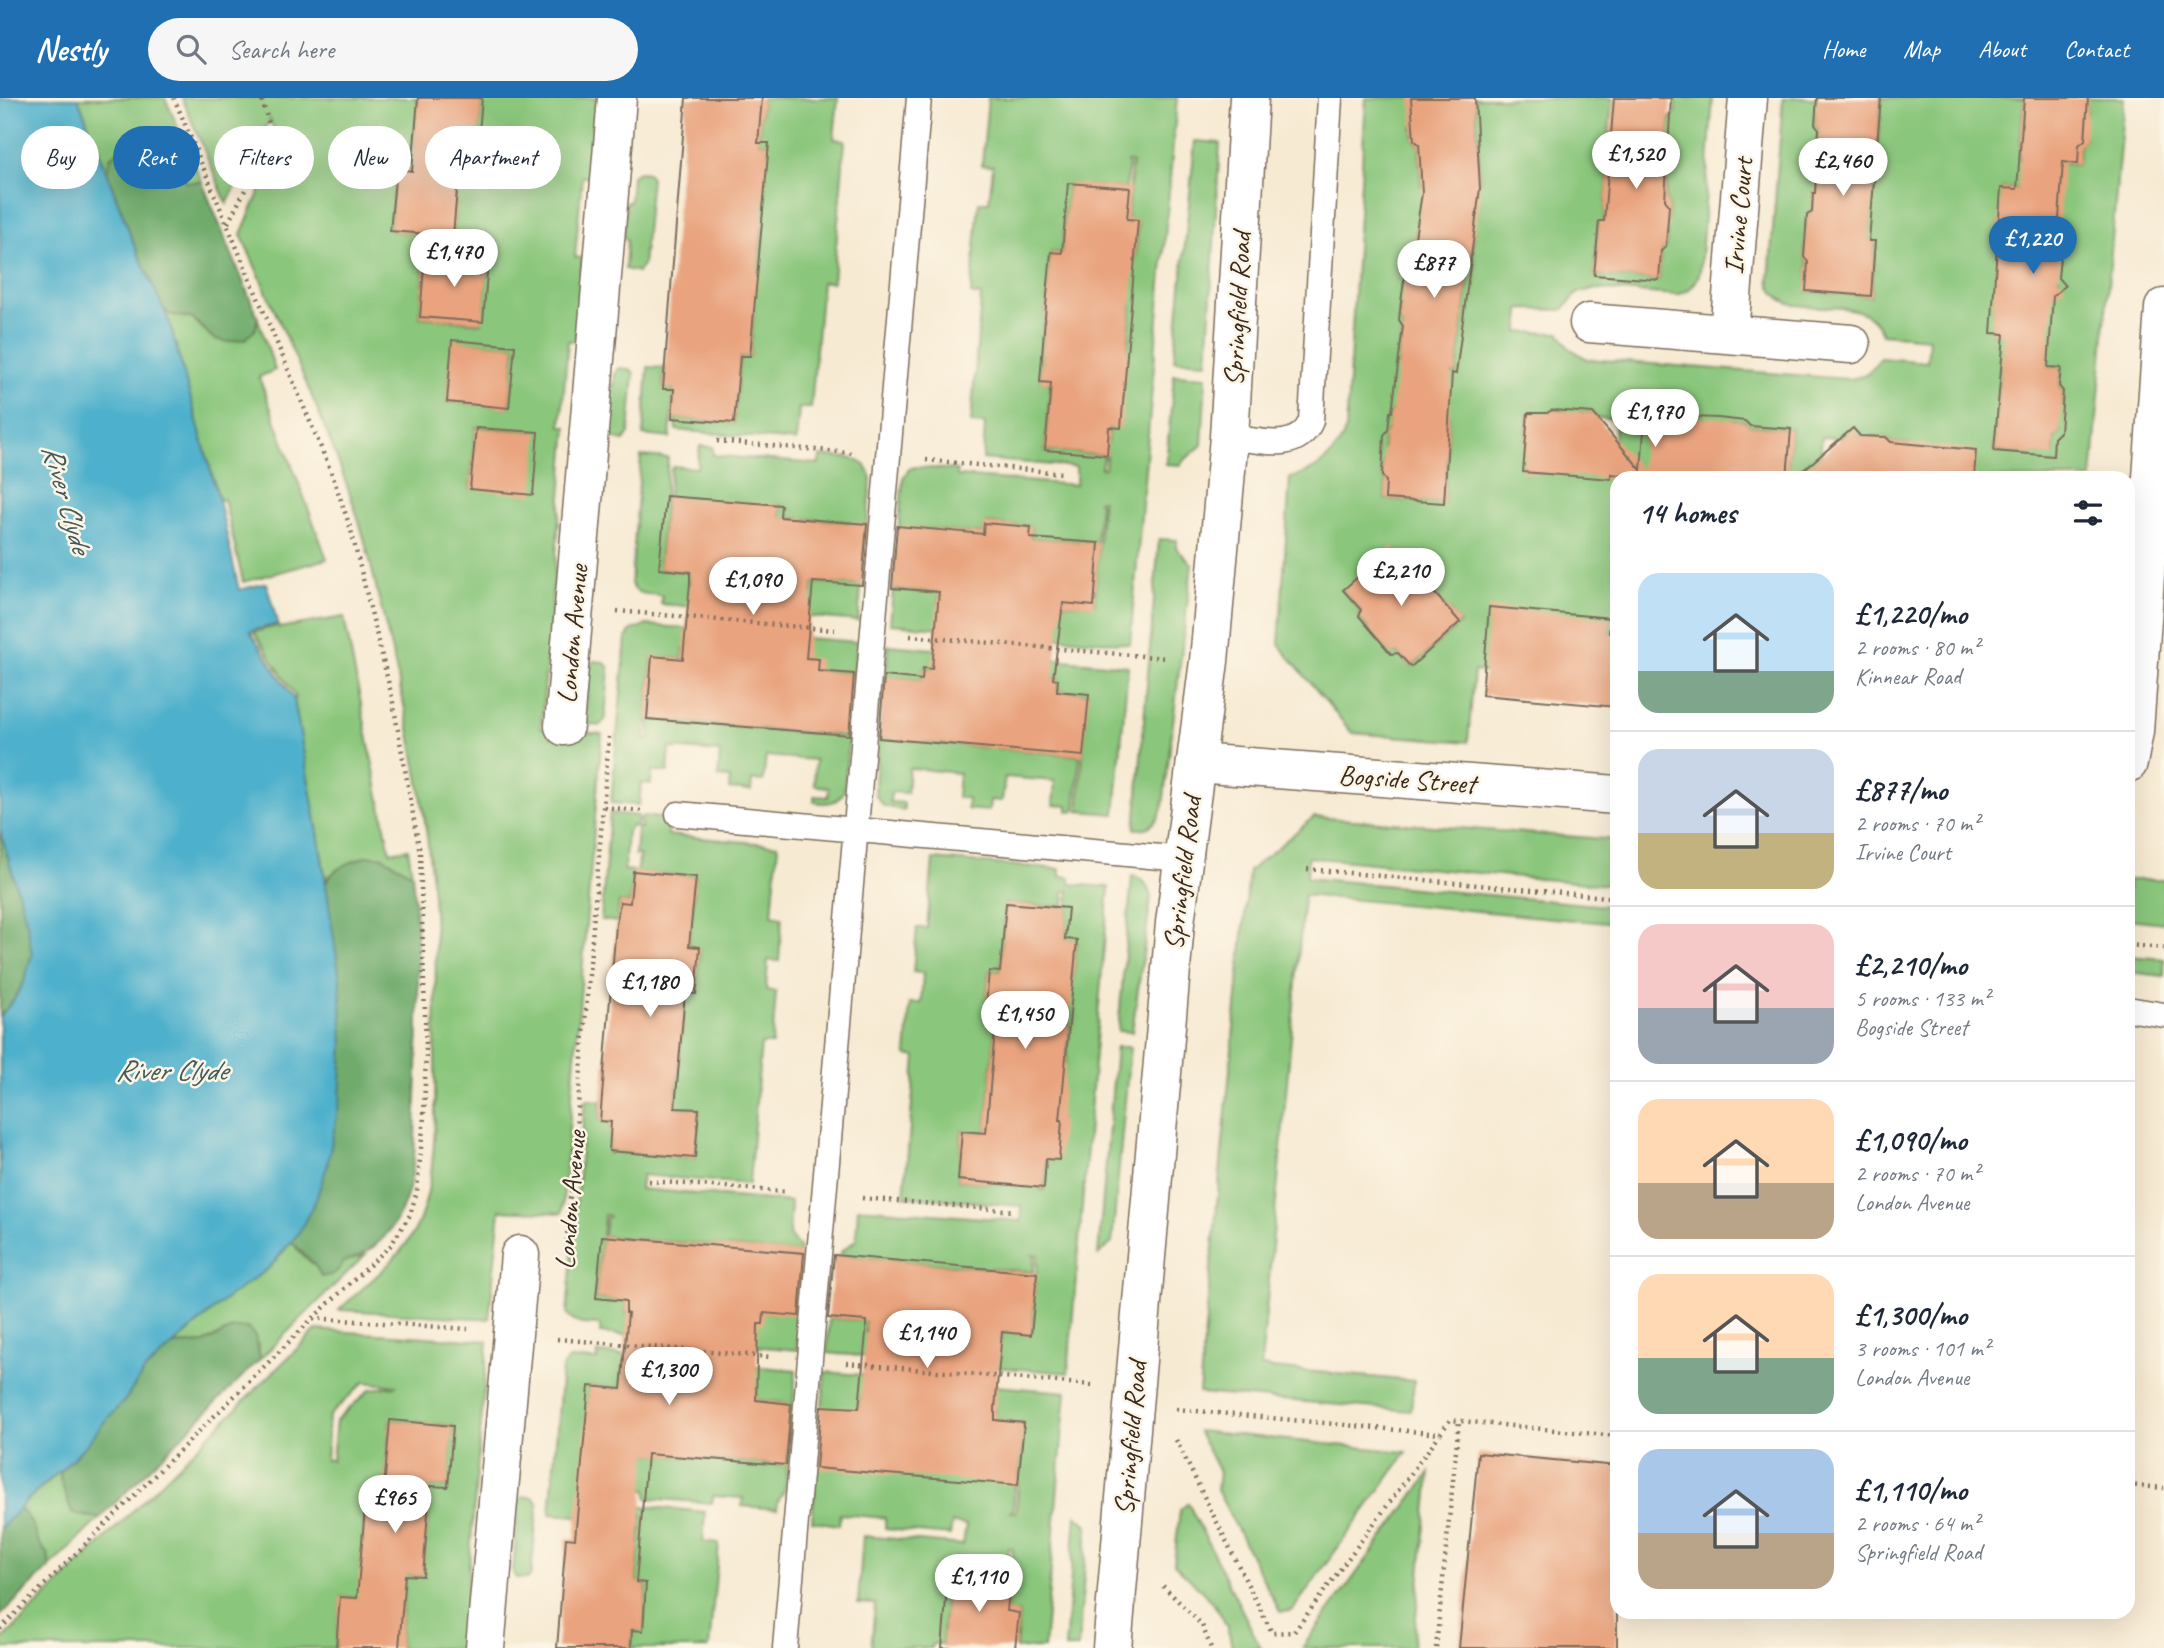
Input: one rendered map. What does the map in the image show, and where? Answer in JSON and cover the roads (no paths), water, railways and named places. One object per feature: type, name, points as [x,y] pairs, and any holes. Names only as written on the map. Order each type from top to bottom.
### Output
[{"type":"street","name":"London Avenue","points":[[564,726],[617,98]]},
{"type":"street","name":"Springfield Road","points":[[1112,1648],[1121,1546],[1146,1407],[1175,923],[1209,661],[1230,437],[1249,98]]},
{"type":"street","name":"Irvine Court","points":[[1729,334],[1748,98]]},
{"type":"street","points":[[2135,717],[2164,308]]},
{"type":"street","points":[[1589,323],[1851,344]]},
{"type":"street","name":"Bogside Street","points":[[1196,763],[1610,794]]},
{"type":"street","name":"London Avenue","points":[[485,1648],[520,1255]]},
{"type":"lane","points":[[785,1648],[919,98]]},
{"type":"lane","points":[[1230,437],[1289,442],[1300,438],[1311,421],[1331,98]]},
{"type":"lane","points":[[678,814],[1183,859]]},
{"type":"lane","points":[[2135,1010],[2164,1015]]},
{"type":"water","name":"River Clyde","points":[[0,98],[78,98],[89,126],[21,126],[21,189],[99,189],[99,153],[134,244],[169,321],[219,500],[239,590],[266,583],[278,624],[250,631],[294,699],[320,844],[340,979],[343,1043],[340,1099],[327,1167],[315,1202],[298,1234],[269,1268],[227,1298],[145,1370],[125,1400],[87,1444],[28,1499],[0,1530],[0,1016],[24,982],[32,955],[27,923],[0,830]]}]
